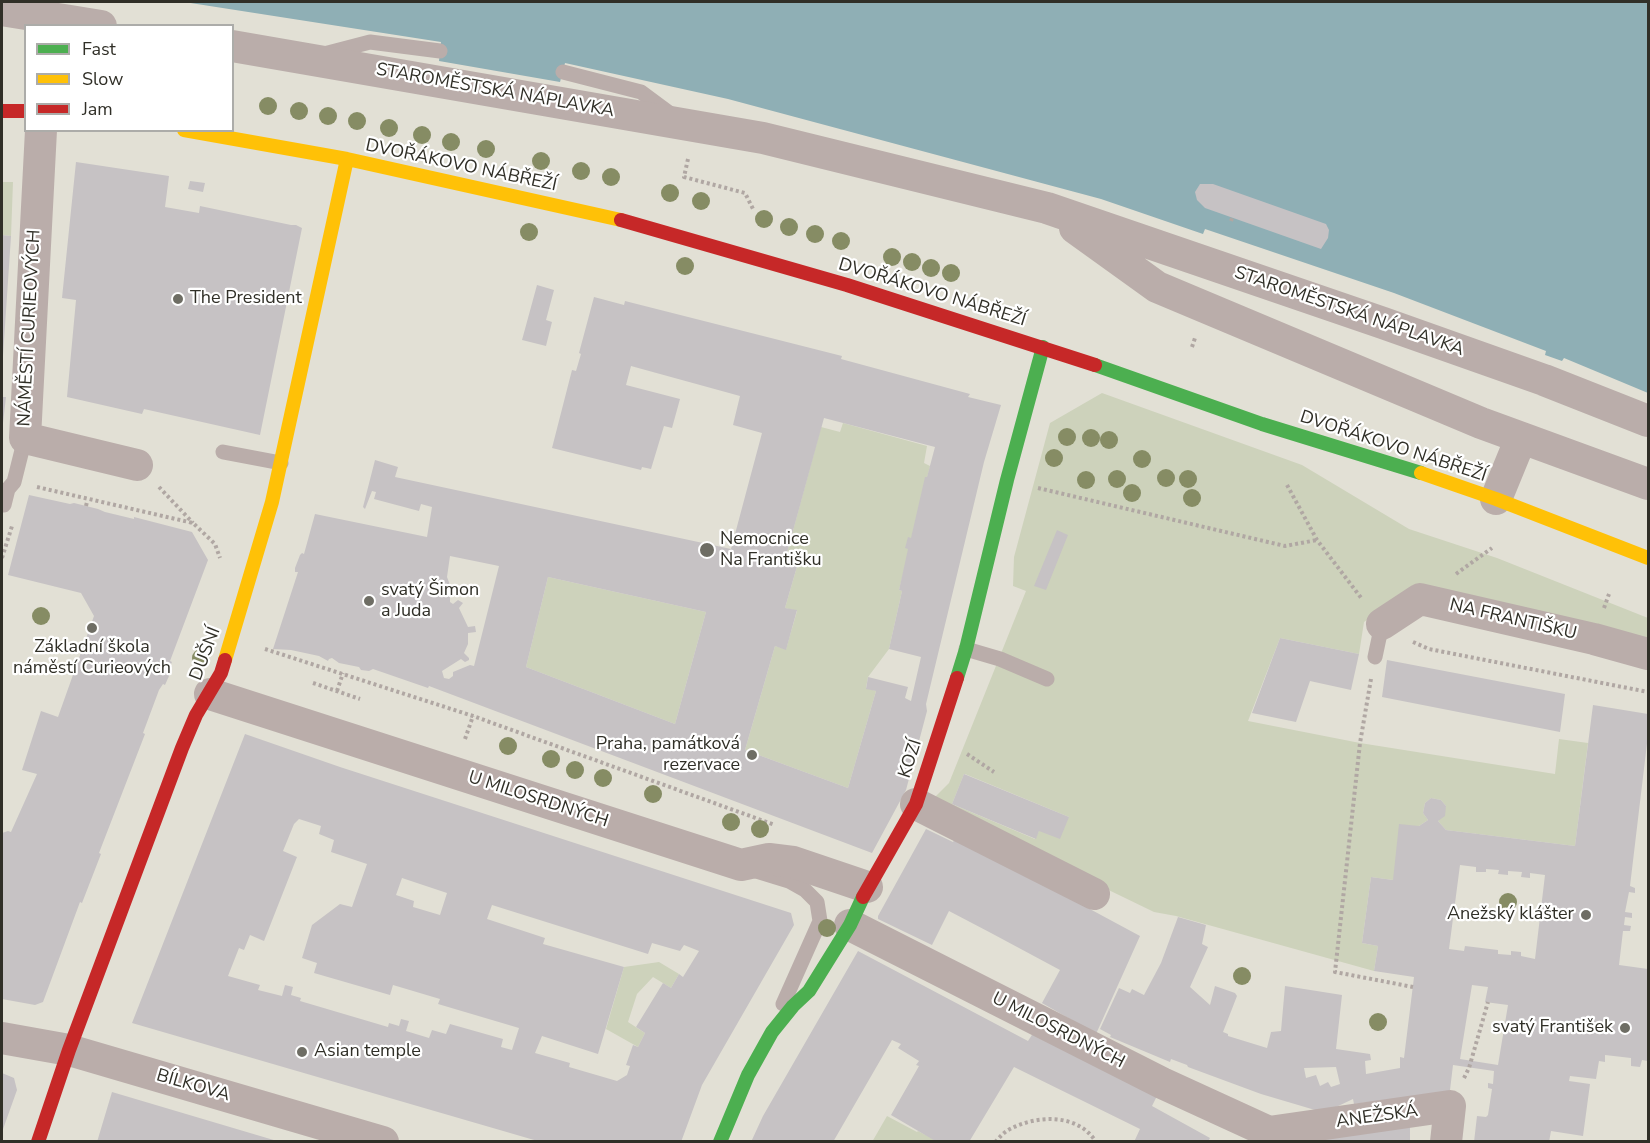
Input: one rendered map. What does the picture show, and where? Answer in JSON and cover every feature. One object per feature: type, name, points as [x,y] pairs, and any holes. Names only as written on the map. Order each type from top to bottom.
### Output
[{"type":"street","points":[[2,10],[89,24]]},
{"type":"street","name":"STAROMĚSTSKÁ NÁPLAVKA","points":[[234,46],[762,138],[1047,208],[1544,380],[1648,421]]},
{"type":"street","points":[[2,111],[24,111]]},
{"type":"street","name":"NÁMĚSTÍ CURIEOVÝCH","points":[[40,132],[25,438],[137,465]]},
{"type":"street","name":"DVOŘÁKOVO NÁBŘEŽÍ","points":[[195,132],[347,159],[599,214],[857,288],[1043,347],[1262,424],[1418,472],[1496,499],[1648,558]]},
{"type":"street","name":"DUŠNÍ","points":[[38,1142],[69,1050],[182,748],[196,715],[210,694],[226,659],[282,464],[347,159]]},
{"type":"street","name":"STAROMĚSTSKÁ NÁPLAVKA","points":[[1047,208],[1157,287],[1481,423],[1648,484]]},
{"type":"street","name":"KOZÍ","points":[[720,1142],[748,1075],[772,1032],[793,1006],[809,991],[850,925],[867,887],[916,804],[966,649],[1007,480],[1043,347]]},
{"type":"street","points":[[1496,499],[1521,438]]},
{"type":"street","name":"NA FRANTIŠKU","points":[[1382,624],[1420,599],[1594,639],[1648,654]]},
{"type":"street","name":"U MILOSRDNÝCH","points":[[210,694],[741,865],[769,859],[793,862],[867,887]]},
{"type":"street","points":[[916,804],[1094,894]]},
{"type":"street","name":"U MILOSRDNÝCH","points":[[850,925],[1265,1137]]},
{"type":"street","name":"BÍLKOVA","points":[[2,1038],[69,1050],[383,1142]]},
{"type":"street","points":[[1446,1142],[1450,1106]]},
{"type":"street","name":"ANEŽSKÁ","points":[[1265,1137],[1450,1106]]},
{"type":"lane","name":"STAROMĚSTSKÁ NÁPLAVKA","points":[[306,58],[370,42],[440,51]]},
{"type":"lane","name":"STAROMĚSTSKÁ NÁPLAVKA","points":[[563,72],[641,92],[684,123]]},
{"type":"lane","points":[[4,505],[8,489],[14,482],[25,438]]},
{"type":"lane","points":[[223,452],[282,464]]},
{"type":"lane","points":[[1375,657],[1382,624]]},
{"type":"lane","points":[[966,649],[1000,659],[1047,679]]},
{"type":"lane","points":[[741,865],[789,881],[805,890],[817,902],[820,921],[772,1032]]},
{"type":"path","points":[[696,179],[745,193],[754,211]]},
{"type":"path","points":[[1192,347],[1196,334]]},
{"type":"path","points":[[137,465],[215,544],[222,565]]},
{"type":"path","points":[[1287,484],[1317,540],[1370,611],[1382,624],[1403,637],[1429,649],[1648,692]]},
{"type":"path","points":[[36,487],[193,523]]},
{"type":"path","points":[[1033,487],[1190,526],[1285,546],[1317,540]]},
{"type":"path","points":[[268,639],[265,650],[472,716],[781,827]]},
{"type":"path","points":[[1375,657],[1360,743],[1335,972],[1413,987]]},
{"type":"path","points":[[337,691],[343,673]]},
{"type":"path","points":[[313,683],[360,699]]},
{"type":"path","points":[[465,739],[472,716]]},
{"type":"path","points":[[962,751],[994,772]]},
{"type":"path","points":[[1450,1106],[1469,1068],[1488,1002]]},
{"type":"path","points":[[995,1142],[1008,1130],[1048,1118],[1067,1121],[1088,1131],[1096,1142]]},
{"type":"green space","points":[[2,182],[13,182],[11,236],[2,235]]},
{"type":"green space","points":[[1102,393],[1302,465],[1409,529],[1497,558],[1648,618],[1648,640],[1413,585],[1364,622],[1359,654],[1280,638],[1248,721],[1360,743],[1555,774],[1559,739],[1588,743],[1575,846],[1446,830],[1438,821],[1446,806],[1441,800],[1431,798],[1425,803],[1423,813],[1428,820],[1419,826],[1393,880],[1371,877],[1362,943],[1378,946],[1374,971],[1176,916],[1154,912],[929,803],[949,783],[1026,591],[1013,586],[1014,557],[1050,423]],"holes":[[[964,774],[1069,817],[1039,831],[1035,839],[952,804]]]},
{"type":"green space","points":[[843,423],[927,446],[924,463],[930,466],[899,590],[902,591],[889,649],[868,677],[866,688],[876,691],[848,788],[745,750],[775,646],[786,649],[797,611],[785,608],[798,563],[785,560],[821,427],[840,432]]},
{"type":"green space","points":[[548,577],[706,612],[675,724],[526,667]]},
{"type":"green space","points":[[659,962],[679,974],[671,988],[653,977],[637,994],[628,1022],[645,1033],[638,1047],[606,1029],[624,967]]},
{"type":"green space","points":[[887,1116],[917,1132],[937,1141],[872,1142]]},
{"type":"water","points":[[184,2],[1648,2],[1648,393],[1564,358],[1562,361],[1545,355],[1546,351],[1394,293],[1205,229],[1203,234],[1101,199],[728,99],[565,63],[560,82],[439,61],[441,42]]},
{"type":"building","name":"The President","points":[[76,162],[169,176],[165,207],[199,213],[200,206],[302,228],[260,435],[144,409],[142,414],[67,397],[76,300],[62,298]]},
{"type":"building","points":[[190,181],[205,183],[203,192],[188,189]]},
{"type":"building","points":[[1200,184],[1213,184],[1326,224],[1329,230],[1328,238],[1321,249],[1205,208],[1197,200],[1195,192]]},
{"type":"building","points":[[2,235],[11,236],[3,356],[2,356]]},
{"type":"building","points":[[537,285],[554,290],[546,320],[552,322],[546,346],[522,340]]},
{"type":"building","name":"Nemocnice Na Františku","points":[[594,297],[624,305],[625,301],[842,356],[841,359],[970,394],[968,397],[1001,405],[984,462],[926,704],[927,711],[906,790],[872,853],[429,686],[428,688],[373,669],[361,670],[359,667],[339,663],[332,658],[328,661],[319,656],[273,649],[298,572],[295,572],[295,568],[300,555],[304,554],[315,514],[427,537],[432,507],[421,504],[419,511],[374,499],[376,492],[372,491],[365,509],[363,507],[375,460],[398,467],[395,477],[731,549],[762,433],[733,425],[740,396],[631,366],[626,385],[680,399],[672,428],[664,426],[651,469],[642,467],[641,470],[552,448],[572,370],[576,371],[581,354],[579,353]],"holes":[[[824,418],[935,447],[927,477],[925,477],[911,538],[908,537],[905,548],[908,549],[899,590],[902,591],[889,649],[921,657],[911,701],[905,698],[908,687],[868,677],[866,689],[876,691],[848,788],[745,750],[775,646],[786,650],[797,610],[785,608],[798,563],[785,560]],[[450,556],[499,566],[474,666],[470,665],[453,672],[453,676],[449,679],[444,678],[442,671],[461,659],[465,662],[469,660],[464,653],[468,644],[468,633],[476,632],[475,626],[468,627],[459,608],[463,603],[458,600],[453,604],[450,602],[450,585],[447,577]],[[548,577],[706,612],[675,724],[526,667]]]},
{"type":"building","points":[[2,397],[6,397],[3,423],[2,423]]},
{"type":"building","name":"Základní škola náměstí Curieových","points":[[29,495],[74,503],[192,532],[208,560],[170,661],[172,662],[170,666],[172,666],[169,676],[165,685],[163,684],[159,690],[82,903],[80,902],[43,1002],[35,1005],[2,999],[2,833],[11,832],[37,774],[22,770],[41,711],[58,717],[94,616],[81,593],[8,575]]},
{"type":"building","points":[[1057,530],[1068,535],[1046,590],[1034,586]]},
{"type":"building","points":[[1280,638],[1359,654],[1351,690],[1310,681],[1296,722],[1252,713]]},
{"type":"building","points":[[1387,660],[1565,694],[1560,732],[1382,697]]},
{"type":"building","points":[[1593,705],[1648,714],[1648,735],[1630,886],[1635,888],[1635,893],[1629,892],[1625,912],[1632,913],[1632,918],[1625,917],[1624,925],[1631,926],[1630,931],[1623,931],[1619,965],[1648,969],[1648,1061],[1642,1060],[1640,1067],[1631,1066],[1631,1058],[1605,1055],[1605,1062],[1599,1061],[1596,1079],[1570,1076],[1569,1081],[1590,1084],[1583,1136],[1551,1131],[1549,1142],[1474,1142],[1477,1116],[1486,1117],[1488,1115],[1492,1089],[1488,1088],[1488,1083],[1493,1084],[1494,1071],[1453,1065],[1450,1090],[1447,1092],[1354,1104],[1353,1099],[1317,1116],[1315,1110],[1261,1094],[1171,1059],[1170,1062],[1110,1037],[1111,1035],[1100,1029],[1119,988],[1130,993],[1132,989],[1144,995],[1161,963],[1178,917],[1206,925],[1202,944],[1208,947],[1190,987],[1210,1005],[1215,986],[1235,993],[1237,996],[1223,1032],[1228,1036],[1267,1048],[1271,1032],[1281,1031],[1285,986],[1342,995],[1336,1049],[1370,1054],[1371,1060],[1365,1061],[1366,1074],[1400,1068],[1400,1057],[1404,1058],[1414,977],[1374,971],[1378,946],[1362,943],[1371,877],[1393,880],[1399,824],[1419,826],[1428,820],[1423,813],[1425,803],[1431,798],[1441,800],[1446,806],[1445,816],[1438,821],[1446,830],[1575,846]],"holes":[[[1460,865],[1476,867],[1476,872],[1486,872],[1486,869],[1499,870],[1498,874],[1508,875],[1508,871],[1522,872],[1521,877],[1530,878],[1530,873],[1545,875],[1535,959],[1521,956],[1521,952],[1511,951],[1511,955],[1498,954],[1498,950],[1465,946],[1464,951],[1449,949]],[[1472,985],[1488,987],[1485,1002],[1508,1005],[1498,1065],[1460,1059]],[[1336,1067],[1340,1084],[1331,1087],[1328,1082],[1320,1086],[1316,1075],[1306,1078],[1304,1068]]]},
{"type":"building","points":[[245,734],[791,913],[794,925],[702,1085],[681,1142],[541,1142],[132,1023]],"holes":[[[299,819],[321,826],[319,834],[334,840],[331,852],[367,864],[352,907],[340,904],[312,925],[302,958],[317,963],[314,973],[390,995],[393,985],[440,999],[438,1004],[519,1028],[512,1050],[501,1047],[503,1039],[450,1024],[446,1034],[432,1030],[429,1038],[406,1031],[409,1021],[401,1019],[399,1026],[389,1023],[388,1027],[300,1001],[301,998],[291,995],[293,987],[285,985],[282,996],[258,990],[260,985],[228,976],[239,948],[244,950],[250,935],[264,941],[297,857],[283,851],[294,824]],[[402,878],[447,893],[440,915],[413,907],[414,901],[396,895]],[[492,905],[648,954],[652,943],[680,951],[684,945],[699,951],[683,977],[679,974],[671,988],[663,983],[636,1027],[645,1033],[638,1047],[633,1045],[626,1065],[630,1066],[627,1075],[617,1081],[569,1067],[570,1063],[535,1053],[542,1036],[598,1054],[624,967],[543,944],[545,938],[487,919]]]},
{"type":"building","points":[[964,774],[1069,817],[1060,839],[1039,831],[1036,839],[952,804]]},
{"type":"building","points":[[926,829],[953,842],[956,837],[1140,936],[1096,1034],[1042,1003],[1060,970],[991,933],[949,911],[932,945],[878,919]]},
{"type":"building","points":[[858,951],[1028,1041],[1037,1027],[1160,1090],[1152,1106],[1210,1138],[1208,1142],[1134,1142],[1140,1129],[1014,1067],[969,1142],[937,1142],[891,1115],[919,1066],[916,1065],[919,1061],[898,1048],[901,1044],[892,1040],[833,1142],[751,1142],[763,1116]]},
{"type":"building","points":[[2,1073],[14,1078],[17,1090],[2,1132]]},
{"type":"building","points":[[112,1092],[277,1141],[277,1142],[97,1142]]},
{"type":"building","points":[[1410,1126],[1410,1142],[1324,1142],[1323,1134]]},
{"type":"traffic: fast","points":[[957,678],[1043,347]]},
{"type":"traffic: fast","points":[[1095,365],[1262,424],[1421,473]]},
{"type":"traffic: fast","points":[[720,1142],[748,1075],[772,1032],[793,1006],[809,991],[850,925],[863,897]]},
{"type":"traffic: slow","points":[[195,132],[347,159],[621,220]]},
{"type":"traffic: slow","points":[[225,660],[272,502],[347,159]]},
{"type":"traffic: slow","points":[[1421,473],[1496,499],[1648,558]]},
{"type":"traffic: jam","points":[[2,111],[24,111]]},
{"type":"traffic: jam","points":[[621,220],[847,285],[1095,365]]},
{"type":"traffic: jam","points":[[38,1142],[69,1050],[182,748],[196,715],[221,673],[225,660]]},
{"type":"traffic: jam","points":[[863,897],[916,804],[957,678]]},
{"type":"place","name":"The President","points":[[178,299]]},
{"type":"place","name":"Nemocnice Na Františku","points":[[707,550]]},
{"type":"place","name":"svatý Šimon a Juda","points":[[369,601]]},
{"type":"place","name":"Základní škola náměstí Curieových","points":[[92,628]]},
{"type":"place","name":"Praha, památková rezervace","points":[[752,755]]},
{"type":"place","name":"Anežský klášter","points":[[1586,915]]},
{"type":"place","name":"svatý František","points":[[1625,1028]]},
{"type":"place","name":"Asian temple","points":[[302,1052]]}]
